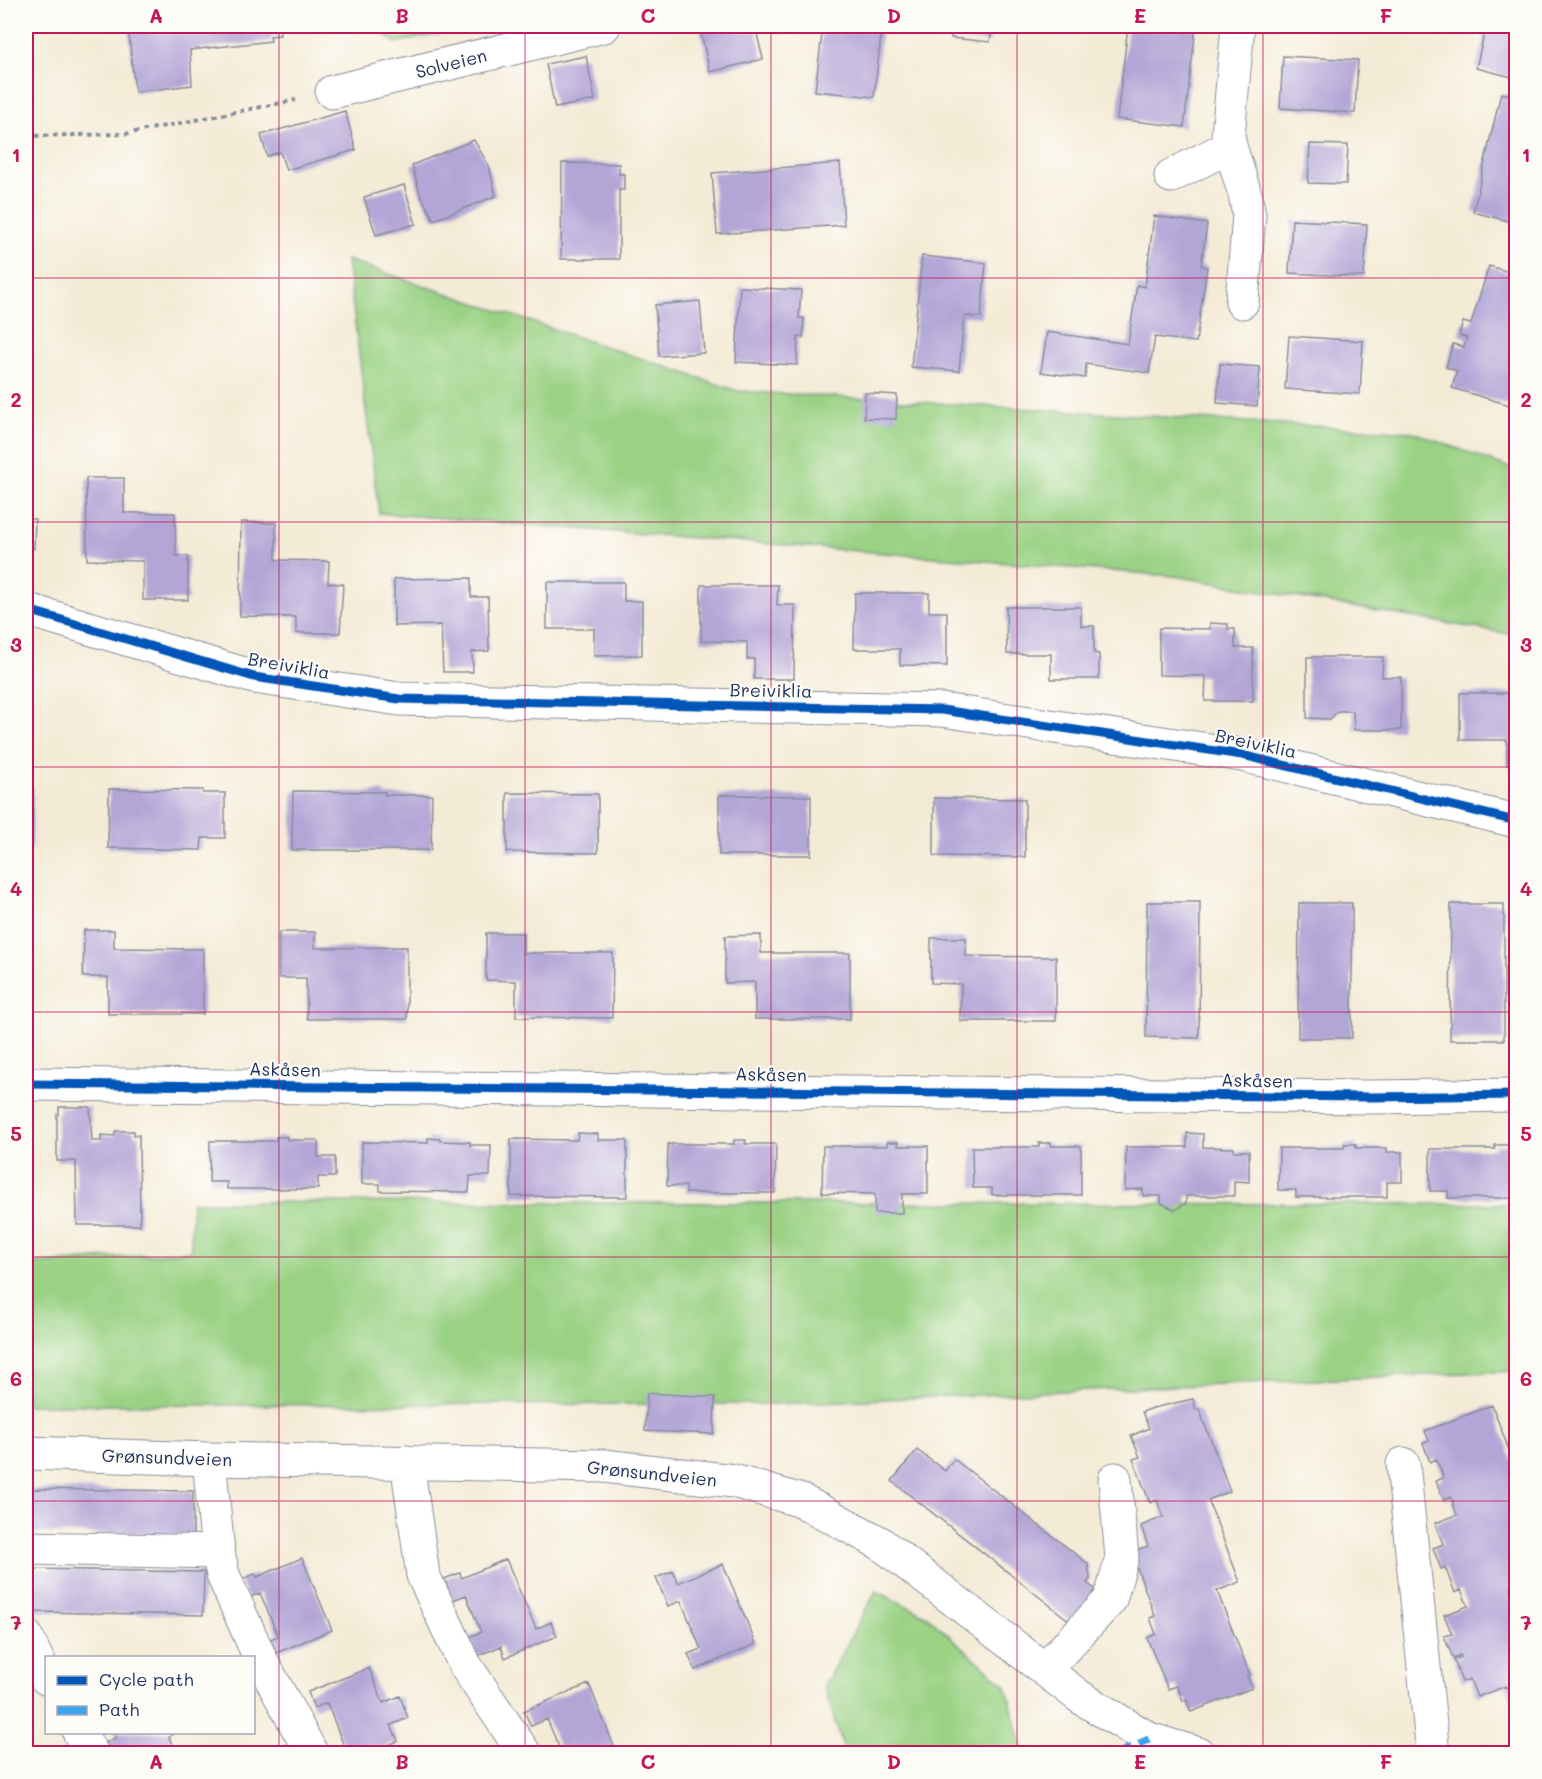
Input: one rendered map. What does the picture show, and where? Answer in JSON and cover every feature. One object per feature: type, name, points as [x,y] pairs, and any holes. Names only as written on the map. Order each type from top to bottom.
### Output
[{"type":"street","name":"Solveien","points":[[332,92],[604,26]]},
{"type":"street","points":[[1238,26],[1228,135],[1249,215],[1242,302]]},
{"type":"street","points":[[1171,176],[1230,146]]},
{"type":"street","name":"Breiviklia","points":[[26,611],[254,678],[399,699],[942,710],[1242,755],[1516,821]]},
{"type":"street","name":"Askåsen","points":[[26,1084],[1372,1097],[1516,1095]]},
{"type":"street","name":"Grønsundveien","points":[[26,1453],[209,1459],[604,1466],[734,1481],[802,1501],[880,1543],[1080,1697],[1166,1749],[1199,1754]]},
{"type":"street","points":[[209,1459],[218,1552],[223,1575],[260,1658],[312,1754]]},
{"type":"street","points":[[407,1462],[423,1575],[465,1665],[525,1754]]},
{"type":"street","points":[[1403,1464],[1433,1754]]},
{"type":"street","points":[[1045,1669],[1110,1600],[1122,1558],[1115,1479]]},
{"type":"street","points":[[26,1548],[218,1552]]},
{"type":"street","points":[[26,1636],[45,1676]]},
{"type":"street","points":[[80,1734],[92,1754]]},
{"type":"path","points":[[26,136],[124,134],[332,92]]},
{"type":"green space","points":[[373,26],[475,26],[396,43]]},
{"type":"green space","points":[[347,260],[738,391],[1413,432],[1516,470],[1516,635],[1174,576],[379,513]]},
{"type":"green space","points":[[192,1202],[1516,1204],[1516,1371],[774,1404],[26,1405],[26,1265],[191,1251]]},
{"type":"green space","points":[[876,1591],[927,1616],[1006,1686],[1024,1753],[845,1753],[824,1686]]},
{"type":"building","points":[[128,26],[279,26],[280,35],[270,36],[271,41],[190,50],[192,85],[135,92]]},
{"type":"building","points":[[715,26],[755,26],[763,59],[710,72],[700,29]]},
{"type":"building","points":[[823,26],[882,26],[874,97],[815,91]]},
{"type":"building","points":[[952,26],[992,26],[990,42],[951,38]]},
{"type":"building","points":[[1128,26],[1196,26],[1184,127],[1117,119]]},
{"type":"building","points":[[1486,26],[1516,34],[1516,78],[1476,68]]},
{"type":"building","points":[[586,56],[595,100],[555,108],[546,64]]},
{"type":"building","points":[[1283,56],[1358,60],[1355,113],[1280,108]]},
{"type":"building","points":[[1501,93],[1516,96],[1516,223],[1473,212]]},
{"type":"building","points":[[345,111],[356,150],[286,170],[280,152],[267,156],[261,135]]},
{"type":"building","points":[[474,140],[489,166],[496,196],[434,220],[420,194],[412,165]]},
{"type":"building","points":[[1310,144],[1348,145],[1346,184],[1308,183]]},
{"type":"building","points":[[562,163],[619,164],[619,174],[624,174],[624,190],[619,190],[619,259],[561,259]]},
{"type":"building","points":[[840,163],[844,225],[717,234],[712,173]]},
{"type":"building","points":[[404,185],[416,224],[376,235],[364,197]]},
{"type":"building","points":[[1154,216],[1207,224],[1201,266],[1207,267],[1196,342],[1155,337],[1149,373],[1086,364],[1085,378],[1041,372],[1047,332],[1128,344],[1137,285],[1145,287]]},
{"type":"building","points":[[1292,220],[1367,224],[1364,277],[1289,273]]},
{"type":"building","points":[[922,256],[986,263],[981,317],[964,316],[959,371],[911,367]]},
{"type":"building","points":[[1489,266],[1516,274],[1516,407],[1452,388],[1457,371],[1446,367],[1453,344],[1464,347],[1467,338],[1459,335],[1463,322],[1471,324]]},
{"type":"building","points":[[740,287],[801,290],[799,318],[804,318],[803,337],[798,337],[797,365],[736,362]]},
{"type":"building","points":[[700,301],[704,353],[659,356],[655,305]]},
{"type":"building","points":[[1289,336],[1363,341],[1360,394],[1285,389]]},
{"type":"building","points":[[1220,364],[1260,367],[1257,406],[1217,403]]},
{"type":"building","points":[[865,393],[897,395],[896,419],[864,418]]},
{"type":"building","points":[[86,478],[124,478],[124,513],[175,513],[176,556],[188,556],[188,600],[143,600],[143,561],[87,560]]},
{"type":"building","points":[[26,519],[35,519],[34,549],[26,548]]},
{"type":"building","points":[[241,522],[276,523],[276,560],[329,561],[328,583],[343,584],[340,633],[296,633],[296,617],[240,616]]},
{"type":"building","points":[[471,578],[471,597],[488,597],[489,651],[472,652],[473,672],[443,672],[441,625],[394,626],[394,579]]},
{"type":"building","points":[[547,582],[624,582],[624,601],[642,601],[642,655],[594,656],[594,629],[547,629]]},
{"type":"building","points":[[701,585],[778,585],[777,605],[795,605],[794,679],[754,679],[754,659],[747,659],[747,642],[701,641]]},
{"type":"building","points":[[855,593],[929,593],[929,612],[947,612],[947,666],[900,665],[900,649],[854,649]]},
{"type":"building","points":[[1006,607],[1081,607],[1081,626],[1094,626],[1094,653],[1099,654],[1099,679],[1051,679],[1051,654],[1007,654]]},
{"type":"building","points":[[1210,623],[1228,624],[1228,629],[1235,629],[1235,648],[1253,648],[1253,701],[1205,701],[1206,676],[1159,675],[1159,628],[1210,629]]},
{"type":"building","points":[[1307,657],[1383,657],[1382,677],[1401,677],[1401,730],[1354,730],[1353,711],[1338,711],[1330,719],[1307,718]]},
{"type":"building","points":[[1460,693],[1516,693],[1516,765],[1507,765],[1507,740],[1460,740]]},
{"type":"building","points":[[26,789],[33,789],[32,848],[26,848]]},
{"type":"building","points":[[109,789],[203,790],[203,793],[225,793],[225,838],[202,838],[201,850],[108,848]]},
{"type":"building","points":[[293,791],[432,795],[431,850],[292,850]]},
{"type":"building","points":[[507,793],[598,794],[598,853],[507,852]]},
{"type":"building","points":[[719,795],[811,796],[811,855],[719,855]]},
{"type":"building","points":[[934,798],[1025,799],[1025,857],[934,856]]},
{"type":"building","points":[[1147,902],[1200,902],[1199,1038],[1146,1037]]},
{"type":"building","points":[[1299,903],[1352,903],[1352,1038],[1298,1038]]},
{"type":"building","points":[[1451,904],[1504,904],[1504,1040],[1450,1040]]},
{"type":"building","points":[[84,930],[114,930],[114,948],[203,949],[203,1014],[108,1014],[108,977],[83,977]]},
{"type":"building","points":[[279,932],[315,932],[315,948],[407,947],[407,1019],[307,1019],[306,978],[279,978]]},
{"type":"building","points":[[486,933],[523,933],[523,953],[613,953],[612,1018],[516,1017],[516,981],[486,980]]},
{"type":"building","points":[[761,935],[761,953],[850,953],[850,1019],[755,1019],[755,982],[725,983],[725,936]]},
{"type":"building","points":[[931,938],[966,938],[966,956],[1056,957],[1056,1021],[960,1021],[961,984],[931,983]]},
{"type":"building","points":[[59,1107],[90,1107],[92,1141],[101,1141],[101,1135],[115,1136],[115,1131],[134,1131],[134,1136],[139,1135],[140,1225],[77,1225],[76,1161],[57,1161]]},
{"type":"building","points":[[578,1133],[598,1134],[598,1140],[627,1140],[627,1197],[511,1196],[511,1139],[577,1140]]},
{"type":"building","points":[[1187,1133],[1203,1134],[1203,1147],[1249,1151],[1249,1182],[1234,1181],[1234,1196],[1186,1196],[1186,1203],[1175,1210],[1161,1203],[1161,1196],[1143,1196],[1143,1189],[1125,1190],[1126,1147],[1187,1147]]},
{"type":"building","points":[[276,1137],[287,1137],[287,1140],[318,1140],[318,1157],[335,1157],[335,1177],[318,1177],[318,1189],[227,1189],[227,1182],[209,1182],[210,1141],[276,1141]]},
{"type":"building","points":[[428,1138],[440,1139],[440,1141],[470,1142],[470,1145],[491,1145],[490,1176],[470,1176],[469,1192],[380,1191],[380,1184],[362,1184],[362,1142],[428,1143]]},
{"type":"building","points":[[734,1140],[746,1140],[745,1144],[776,1144],[775,1193],[686,1193],[686,1186],[667,1186],[668,1144],[734,1144]]},
{"type":"building","points":[[887,1142],[898,1142],[898,1146],[928,1146],[928,1194],[902,1194],[902,1213],[875,1213],[875,1194],[822,1193],[823,1146],[887,1146]]},
{"type":"building","points":[[1039,1143],[1051,1143],[1051,1146],[1081,1146],[1081,1195],[992,1195],[992,1188],[973,1188],[972,1147],[1039,1147]]},
{"type":"building","points":[[1344,1144],[1356,1144],[1356,1148],[1387,1148],[1387,1152],[1402,1152],[1402,1182],[1387,1182],[1387,1197],[1296,1197],[1296,1190],[1278,1190],[1279,1148],[1344,1148]]},
{"type":"building","points":[[1495,1145],[1508,1145],[1508,1149],[1516,1149],[1516,1198],[1448,1198],[1448,1191],[1430,1191],[1430,1149],[1495,1149]]},
{"type":"building","points":[[647,1393],[715,1397],[714,1434],[645,1431]]},
{"type":"building","points":[[1193,1399],[1196,1410],[1199,1409],[1230,1491],[1208,1500],[1240,1582],[1217,1591],[1250,1675],[1247,1676],[1252,1688],[1191,1712],[1186,1699],[1183,1701],[1177,1686],[1168,1689],[1147,1638],[1156,1634],[1150,1618],[1155,1616],[1131,1552],[1148,1546],[1141,1526],[1163,1517],[1157,1500],[1150,1503],[1133,1459],[1140,1457],[1131,1436],[1149,1428],[1142,1412]]},
{"type":"building","points":[[1492,1405],[1516,1469],[1516,1516],[1510,1518],[1516,1534],[1516,1586],[1511,1588],[1516,1602],[1516,1711],[1506,1686],[1477,1697],[1470,1679],[1462,1682],[1454,1660],[1461,1657],[1460,1655],[1453,1658],[1444,1636],[1452,1634],[1444,1615],[1468,1606],[1461,1590],[1455,1593],[1445,1567],[1441,1569],[1433,1548],[1443,1544],[1435,1523],[1457,1515],[1451,1497],[1444,1500],[1436,1481],[1443,1478],[1442,1473],[1436,1459],[1430,1462],[1423,1443],[1429,1441],[1425,1431]]},
{"type":"building","points":[[917,1450],[945,1471],[954,1459],[1088,1564],[1090,1579],[1087,1583],[1096,1590],[1071,1622],[892,1481]]},
{"type":"building","points":[[26,1489],[193,1491],[193,1535],[26,1533]]},
{"type":"building","points":[[302,1558],[332,1630],[271,1655],[265,1641],[278,1636],[269,1614],[260,1593],[248,1598],[240,1580],[255,1574],[257,1577]]},
{"type":"building","points":[[506,1559],[536,1629],[551,1622],[557,1636],[505,1658],[501,1646],[477,1656],[469,1637],[481,1632],[466,1595],[453,1600],[444,1579],[460,1573],[462,1578]]},
{"type":"building","points":[[723,1564],[756,1644],[695,1670],[688,1654],[701,1649],[681,1601],[668,1606],[656,1578],[673,1571],[678,1583]]},
{"type":"building","points":[[32,1569],[204,1572],[203,1615],[31,1612]]},
{"type":"building","points":[[369,1668],[383,1703],[400,1696],[408,1718],[391,1725],[398,1741],[367,1754],[328,1754],[327,1752],[344,1746],[327,1703],[314,1708],[308,1692]]},
{"type":"building","points":[[589,1684],[617,1754],[562,1754],[547,1719],[531,1726],[524,1711]]},
{"type":"building","points":[[115,1734],[172,1734],[169,1737],[174,1750],[164,1754],[108,1754],[104,1743],[116,1738]]},
{"type":"marked path","points":[[1118,1754],[1149,1739]]},
{"type":"cycle path","points":[[26,611],[254,677],[399,699],[942,710],[1242,755],[1516,821]]},
{"type":"cycle path","points":[[26,1084],[1372,1097],[1516,1095]]}]
